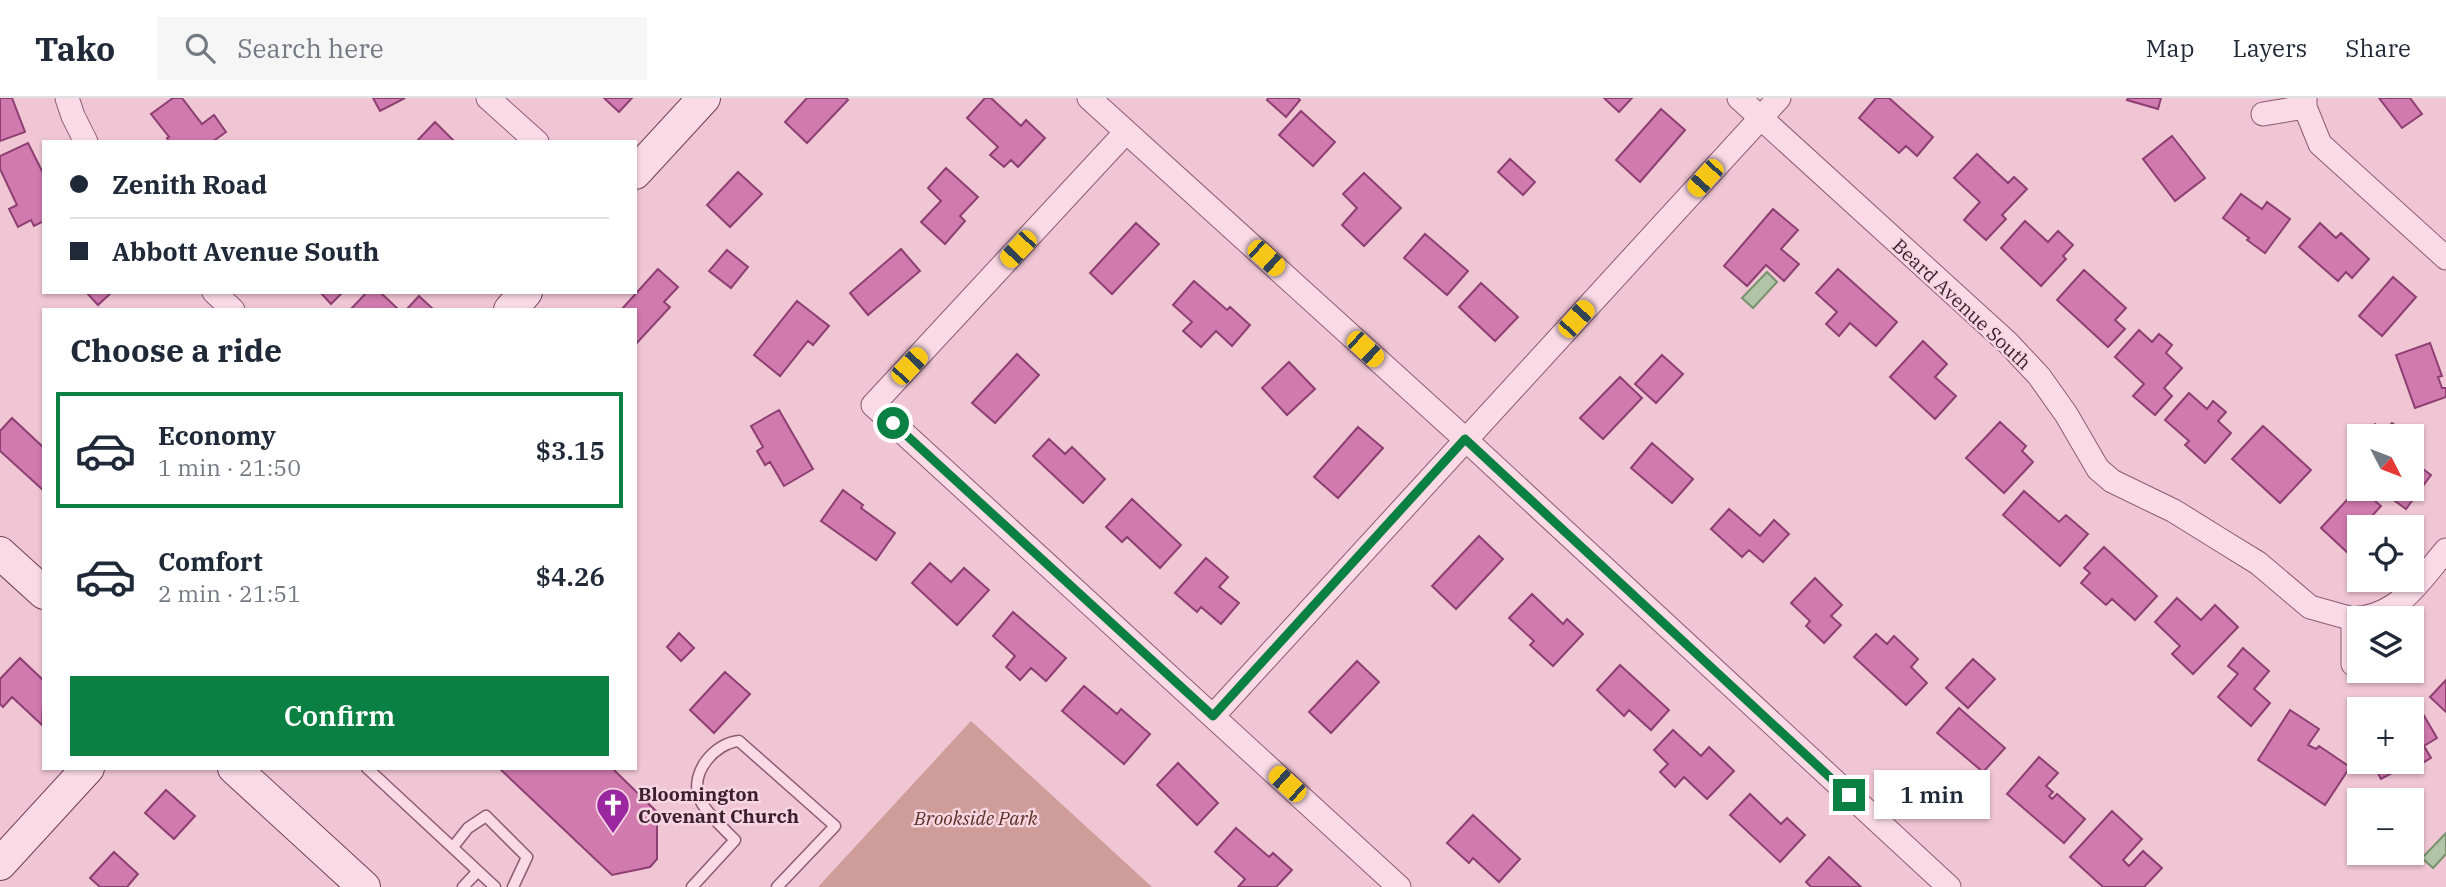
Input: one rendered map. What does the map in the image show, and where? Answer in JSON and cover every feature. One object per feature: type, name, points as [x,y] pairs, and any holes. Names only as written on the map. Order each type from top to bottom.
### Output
[{"type":"street","points":[[67,98],[85,140]]},
{"type":"street","points":[[488,98],[535,140]]},
{"type":"street","points":[[637,171],[704,98]]},
{"type":"street","points":[[1089,98],[1465,439],[1949,887]]},
{"type":"street","name":"Beard Avenue South","points":[[1739,98],[2008,343],[2039,376],[2066,414],[2098,469],[2112,481],[2174,511],[2258,563],[2310,607],[2347,615]]},
{"type":"street","points":[[1213,716],[1779,98]]},
{"type":"street","points":[[2263,114],[2305,103],[2320,144],[2446,258]]},
{"type":"street","points":[[1126,132],[873,405],[1399,887]]},
{"type":"street","points":[[216,294],[231,308]]},
{"type":"street","points":[[512,308],[524,294]]},
{"type":"street","points":[[2393,606],[2408,596],[2446,550]]},
{"type":"street","points":[[0,553],[42,591]]},
{"type":"street","points":[[0,863],[86,770]]},
{"type":"street","points":[[236,770],[364,887]]},
{"type":"lane","points":[[692,887],[735,840],[699,798],[697,777],[711,754],[726,742],[739,741],[835,826],[777,887]]},
{"type":"lane","points":[[369,770],[495,887]]},
{"type":"lane","points":[[453,847],[468,828],[486,816],[527,857],[513,887]]},
{"type":"lane","points":[[463,887],[478,871]]},
{"type":"green space","name":"Brookside Park","points":[[971,721],[1152,887],[818,887]]},
{"type":"shaded area","points":[[1767,272],[1777,282],[1753,308],[1742,298]]},
{"type":"shaded area","points":[[2446,833],[2446,854],[2433,868],[2424,860],[2424,856]]},
{"type":"building","points":[[0,98],[12,98],[25,132],[0,141]]},
{"type":"building","points":[[173,98],[182,98],[202,124],[214,115],[226,132],[215,140],[168,140],[169,137],[151,114]]},
{"type":"building","points":[[373,98],[405,98],[380,111]]},
{"type":"building","points":[[604,98],[632,98],[619,112]]},
{"type":"building","points":[[807,98],[848,100],[807,143],[785,122]]},
{"type":"building","points":[[985,98],[991,98],[1021,126],[1026,120],[1045,138],[1018,167],[1011,160],[1004,167],[990,155],[998,147],[967,118]]},
{"type":"building","points":[[1604,98],[1632,98],[1619,112]]},
{"type":"building","points":[[1876,98],[1889,98],[1933,137],[1917,156],[1906,146],[1899,153],[1859,118]]},
{"type":"building","points":[[2161,98],[2158,109],[2127,100]]},
{"type":"building","points":[[2379,98],[2410,98],[2422,114],[2402,128]]},
{"type":"building","points":[[1267,100],[1300,100],[1286,117]]},
{"type":"building","points":[[1661,109],[1685,130],[1640,182],[1616,160]]},
{"type":"building","points":[[1301,111],[1335,142],[1313,166],[1279,135]]},
{"type":"building","points":[[435,122],[453,140],[418,140]]},
{"type":"building","points":[[2172,136],[2205,178],[2175,201],[2143,159]]},
{"type":"building","points":[[28,143],[42,171],[42,222],[34,226],[31,220],[18,227],[9,209],[17,205],[0,169],[0,156]]},
{"type":"building","points":[[1977,154],[2008,183],[2014,177],[2027,189],[2002,215],[2006,219],[1986,240],[1964,220],[1980,202],[1954,178]]},
{"type":"building","points":[[1510,159],[1535,182],[1523,195],[1498,172]]},
{"type":"building","points":[[946,168],[978,197],[960,216],[965,221],[945,244],[921,222],[941,201],[928,188]]},
{"type":"building","points":[[738,172],[762,194],[730,227],[707,205]]},
{"type":"building","points":[[1364,173],[1401,208],[1364,246],[1342,225],[1357,208],[1343,194]]},
{"type":"building","points":[[2241,194],[2262,209],[2267,202],[2290,219],[2265,253],[2223,218]]},
{"type":"building","points":[[1773,209],[1798,230],[1781,249],[1799,264],[1784,281],[1766,265],[1747,286],[1724,266]]},
{"type":"building","points":[[2025,221],[2048,242],[2058,231],[2073,245],[2063,256],[2066,259],[2041,286],[2001,248]]},
{"type":"building","points":[[1136,223],[1159,244],[1112,294],[1090,273]]},
{"type":"building","points":[[2320,223],[2336,238],[2341,233],[2369,259],[2352,278],[2346,272],[2338,281],[2299,247]]},
{"type":"building","points":[[1425,234],[1468,271],[1447,295],[1404,258]]},
{"type":"building","points":[[901,249],[920,271],[868,315],[850,293]]},
{"type":"building","points":[[727,250],[748,267],[731,288],[709,271]]},
{"type":"building","points":[[658,269],[678,287],[664,302],[670,307],[637,343],[637,308],[623,308]]},
{"type":"building","points":[[1838,269],[1897,322],[1876,346],[1850,323],[1839,336],[1826,324],[1837,312],[1816,293]]},
{"type":"building","points":[[2084,270],[2126,308],[2115,320],[2125,329],[2108,347],[2057,300]]},
{"type":"building","points":[[2393,277],[2416,297],[2382,336],[2359,316]]},
{"type":"building","points":[[1194,281],[1227,310],[1230,307],[1250,325],[1232,346],[1216,331],[1201,347],[1183,331],[1192,322],[1173,305]]},
{"type":"building","points":[[1481,283],[1518,317],[1495,341],[1459,307]]},
{"type":"building","points":[[88,294],[110,294],[98,305]]},
{"type":"building","points":[[322,294],[341,294],[331,304]]},
{"type":"building","points":[[365,294],[382,294],[397,308],[352,308]]},
{"type":"building","points":[[419,296],[432,308],[408,308]]},
{"type":"building","points":[[797,301],[829,326],[813,345],[808,341],[780,376],[754,355]]},
{"type":"building","points":[[2139,330],[2152,342],[2159,334],[2172,345],[2166,353],[2182,368],[2164,388],[2172,396],[2155,415],[2133,396],[2144,384],[2115,357]]},
{"type":"building","points":[[1923,341],[1947,364],[1935,377],[1956,396],[1935,419],[1890,377]]},
{"type":"building","points":[[2430,343],[2442,376],[2438,377],[2442,388],[2446,388],[2446,397],[2415,408],[2396,355]]},
{"type":"building","points":[[1017,354],[1039,375],[995,423],[972,403]]},
{"type":"building","points":[[1662,355],[1683,374],[1656,403],[1635,384]]},
{"type":"building","points":[[1289,362],[1315,389],[1287,415],[1262,388]]},
{"type":"building","points":[[1620,377],[1642,398],[1603,439],[1580,418]]},
{"type":"building","points":[[2189,393],[2207,409],[2213,401],[2226,412],[2218,421],[2231,433],[2205,463],[2185,445],[2189,441],[2165,420]]},
{"type":"building","points":[[779,410],[813,469],[784,486],[770,462],[765,465],[757,451],[763,447],[751,426]]},
{"type":"building","points":[[12,418],[42,446],[42,489],[0,451],[0,431]]},
{"type":"building","points":[[2000,422],[2026,446],[2022,451],[2033,462],[2004,493],[1966,458]]},
{"type":"building","points":[[2263,426],[2311,470],[2280,503],[2232,459]]},
{"type":"building","points":[[1358,427],[1383,448],[1338,498],[1314,477]]},
{"type":"building","points":[[1049,439],[1065,454],[1072,447],[1105,479],[1083,503],[1033,456]]},
{"type":"building","points":[[1652,443],[1693,479],[1672,503],[1631,468]]},
{"type":"building","points":[[2424,470],[2431,475],[2424,485]]},
{"type":"building","points":[[843,490],[863,505],[861,508],[895,533],[876,560],[821,521]]},
{"type":"building","points":[[2024,491],[2059,522],[2066,515],[2088,534],[2060,566],[2003,515]]},
{"type":"building","points":[[1132,499],[1181,545],[1160,568],[1127,537],[1122,542],[1106,527]]},
{"type":"building","points":[[2347,500],[2375,501],[2381,506],[2373,515],[2347,515],[2347,552],[2321,528]]},
{"type":"building","points":[[2395,501],[2412,501],[2406,509]]},
{"type":"building","points":[[1729,509],[1760,536],[1774,520],[1789,534],[1763,562],[1749,550],[1742,557],[1711,529]]},
{"type":"building","points":[[1479,536],[1503,559],[1456,609],[1432,586]]},
{"type":"building","points":[[2104,547],[2157,596],[2135,620],[2112,599],[2106,605],[2081,583],[2090,573],[2084,568]]},
{"type":"building","points":[[1206,558],[1228,577],[1219,587],[1239,603],[1221,624],[1201,607],[1197,612],[1175,593]]},
{"type":"building","points":[[930,563],[951,582],[964,568],[989,590],[957,625],[912,583]]},
{"type":"building","points":[[1815,578],[1842,605],[1831,616],[1841,625],[1824,643],[1806,626],[1810,621],[1791,603]]},
{"type":"building","points":[[1532,594],[1563,624],[1567,619],[1583,634],[1553,666],[1530,645],[1534,641],[1509,618]]},
{"type":"building","points":[[2177,598],[2201,620],[2215,605],[2238,627],[2193,674],[2172,654],[2180,646],[2155,622]]},
{"type":"building","points":[[1013,612],[1066,658],[1046,681],[1031,668],[1020,680],[1006,667],[1015,656],[993,636]]},
{"type":"building","points":[[679,633],[694,648],[681,661],[667,647]]},
{"type":"building","points":[[1876,634],[1887,644],[1894,636],[1918,659],[1911,667],[1927,683],[1906,705],[1854,657]]},
{"type":"building","points":[[2243,648],[2269,671],[2254,689],[2270,703],[2251,726],[2218,697],[2238,674],[2228,666]]},
{"type":"building","points":[[20,658],[42,679],[42,725],[12,697],[3,707],[0,704],[0,679]]},
{"type":"building","points":[[1973,659],[1995,679],[1968,708],[1946,688]]},
{"type":"building","points":[[1357,661],[1379,682],[1331,733],[1309,712]]},
{"type":"building","points":[[1620,665],[1669,710],[1651,730],[1629,710],[1624,716],[1597,690]]},
{"type":"building","points":[[725,672],[750,694],[714,733],[690,710]]},
{"type":"building","points":[[2446,680],[2446,712],[2430,697]]},
{"type":"building","points":[[1084,686],[1117,714],[1121,709],[1150,734],[1124,764],[1062,711]]},
{"type":"building","points":[[1959,708],[2005,748],[1983,772],[1937,733]]},
{"type":"building","points":[[2290,710],[2319,729],[2308,745],[2316,749],[2319,746],[2347,765],[2347,772],[2325,805],[2258,760]]},
{"type":"building","points":[[2424,716],[2437,738],[2424,746]]},
{"type":"building","points":[[1673,730],[1701,756],[1709,747],[1734,771],[1707,799],[1684,777],[1675,787],[1660,772],[1668,764],[1654,750]]},
{"type":"building","points":[[2424,746],[2431,758],[2424,762]]},
{"type":"building","points":[[2039,757],[2058,773],[2046,786],[2053,792],[2049,796],[2052,799],[2057,794],[2085,819],[2064,843],[2007,794]]},
{"type":"building","points":[[1178,763],[1218,803],[1197,825],[1157,785]]},
{"type":"building","name":"Bloomington Covenant Church","points":[[501,770],[614,770],[657,812],[657,859],[650,867],[612,875]]},
{"type":"building","points":[[166,790],[195,816],[174,839],[145,813]]},
{"type":"building","points":[[1750,794],[1781,824],[1787,818],[1805,835],[1780,862],[1730,815]]},
{"type":"building","points":[[2112,811],[2142,839],[2123,860],[2129,866],[2143,851],[2162,868],[2144,887],[2103,887],[2070,857]]},
{"type":"building","points":[[1473,815],[1520,859],[1499,882],[1473,858],[1469,863],[1447,843]]},
{"type":"building","points":[[1236,828],[1269,857],[1273,853],[1292,870],[1276,887],[1238,887],[1245,879],[1215,852]]},
{"type":"building","points":[[114,852],[138,874],[127,887],[100,887],[90,878]]},
{"type":"building","points":[[1829,857],[1861,887],[1811,887],[1806,882]]},
{"type":"place","name":"Bloomington Covenant Church","points":[[613,835]]},
{"type":"route","points":[[893,423],[1213,716],[1465,439],[1849,795]]}]
